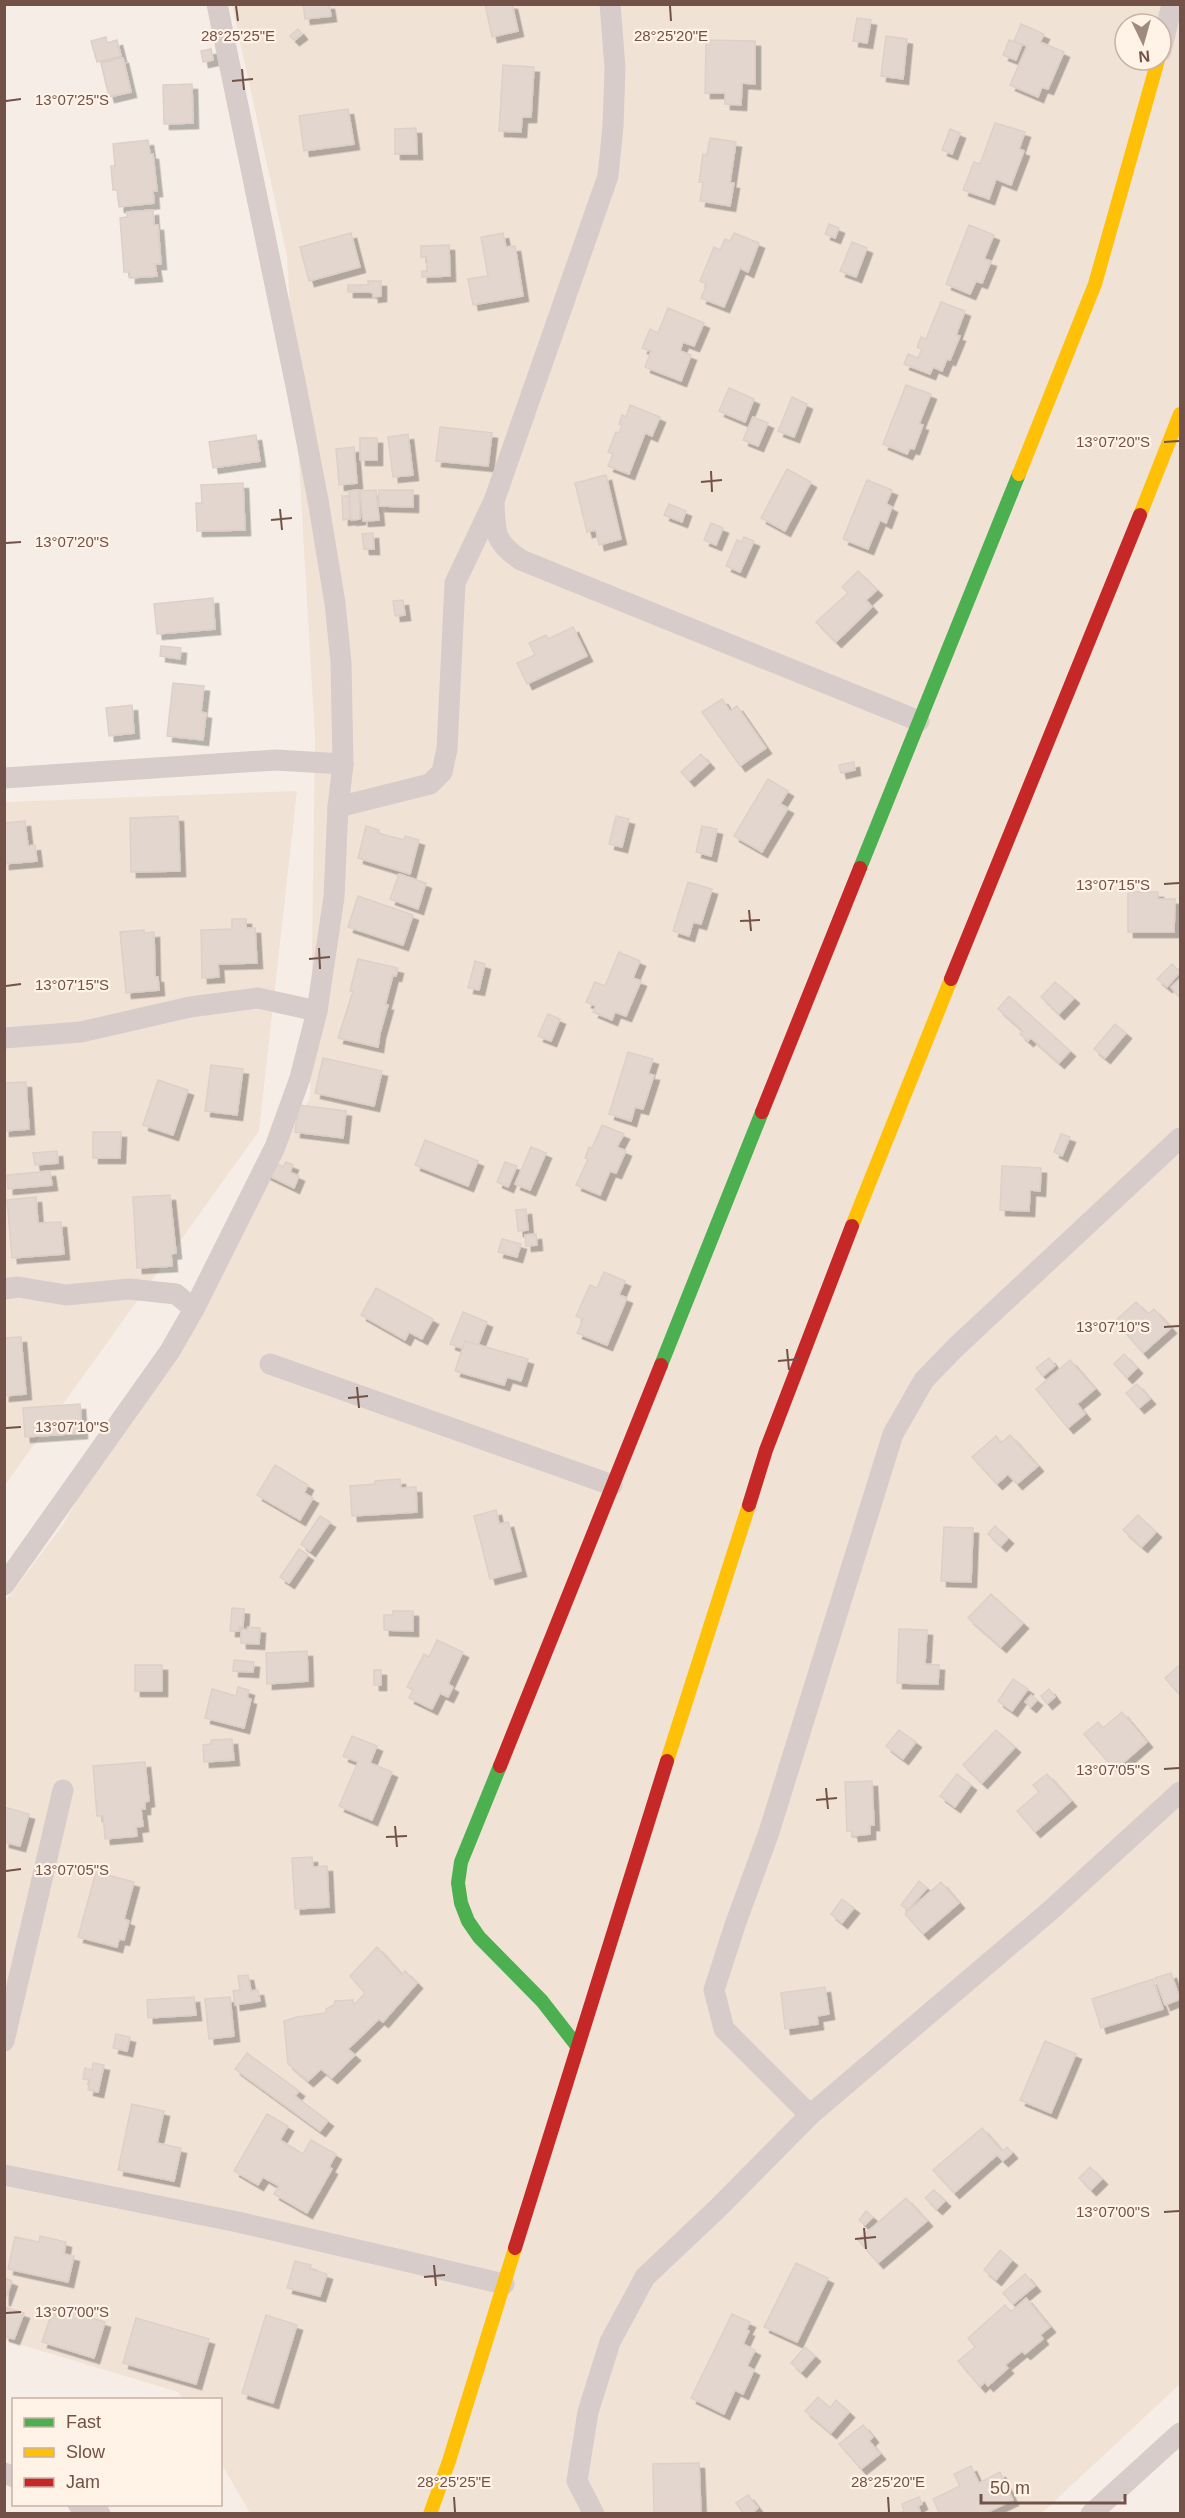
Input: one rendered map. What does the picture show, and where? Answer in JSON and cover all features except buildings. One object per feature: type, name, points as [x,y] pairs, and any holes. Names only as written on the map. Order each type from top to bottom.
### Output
[{"type":"main road","points":[[577,2046],[537,1996],[506,1969],[478,1938],[461,1903],[457,1879],[461,1862],[1095,284],[1155,72]]},
{"type":"main road","points":[[430,2514],[450,2461],[577,2046],[766,1450],[876,1164],[1107,601],[1180,414]]},
{"type":"street","points":[[4,1585],[170,1351],[194,1309],[275,1147],[300,1078],[317,1011],[334,897],[338,807],[343,765],[341,662],[335,603],[318,500],[217,4]]},
{"type":"street","points":[[338,807],[430,784],[442,772],[447,749],[455,583],[494,501],[608,176],[615,68],[610,4]]},
{"type":"street","points":[[494,501],[494,522],[498,538],[504,548],[521,560],[919,721]]},
{"type":"street","points":[[4,778],[276,760],[343,765]]},
{"type":"street","points":[[4,1038],[81,1032],[190,1007],[258,998],[317,1011]]},
{"type":"street","points":[[810,2115],[724,2030],[714,1990],[735,1925],[770,1832],[893,1434],[924,1380],[955,1348],[1180,1138]]},
{"type":"street","points":[[4,1289],[18,1287],[66,1295],[129,1288],[176,1294],[194,1309]]},
{"type":"street","points":[[270,1364],[612,1485]]},
{"type":"street","points":[[4,2041],[63,1790]]},
{"type":"street","points":[[594,2514],[577,2481],[588,2412],[615,2332],[645,2277],[717,2210],[810,2115],[1052,1910],[1180,1792]]},
{"type":"street","points":[[4,2175],[238,2222],[504,2284]]},
{"type":"street","points":[[1091,2514],[1180,2433]]},
{"type":"street","points":[[80,2506],[100,2514]]},
{"type":"shaded area","points":[[232,5],[1180,5],[1180,2384],[1042,2513],[250,2513],[222,2465],[222,2398],[182,2398],[178,2392],[5,2340],[4,1603],[62,1526],[310,1098],[315,739],[287,256]]},
{"type":"shaded area","points":[[297,791],[259,1131],[5,1485],[5,802]]},
{"type":"traffic: fast","points":[[860,868],[1019,474]]},
{"type":"traffic: fast","points":[[661,1365],[762,1112]]},
{"type":"traffic: fast","points":[[500,1766],[461,1862],[458,1883],[461,1903],[468,1921],[479,1937],[542,2001],[577,2046]]},
{"type":"traffic: slow","points":[[1019,474],[1095,284],[1155,72]]},
{"type":"traffic: slow","points":[[1140,515],[1180,414]]},
{"type":"traffic: slow","points":[[852,1226],[951,979]]},
{"type":"traffic: slow","points":[[667,1761],[749,1505]]},
{"type":"traffic: slow","points":[[430,2514],[449,2461],[515,2248]]},
{"type":"traffic: jam","points":[[951,979],[1140,515]]},
{"type":"traffic: jam","points":[[762,1112],[860,868]]},
{"type":"traffic: jam","points":[[749,1505],[766,1450],[852,1226]]},
{"type":"traffic: jam","points":[[500,1766],[661,1365]]},
{"type":"traffic: jam","points":[[515,2248],[667,1761]]}]
